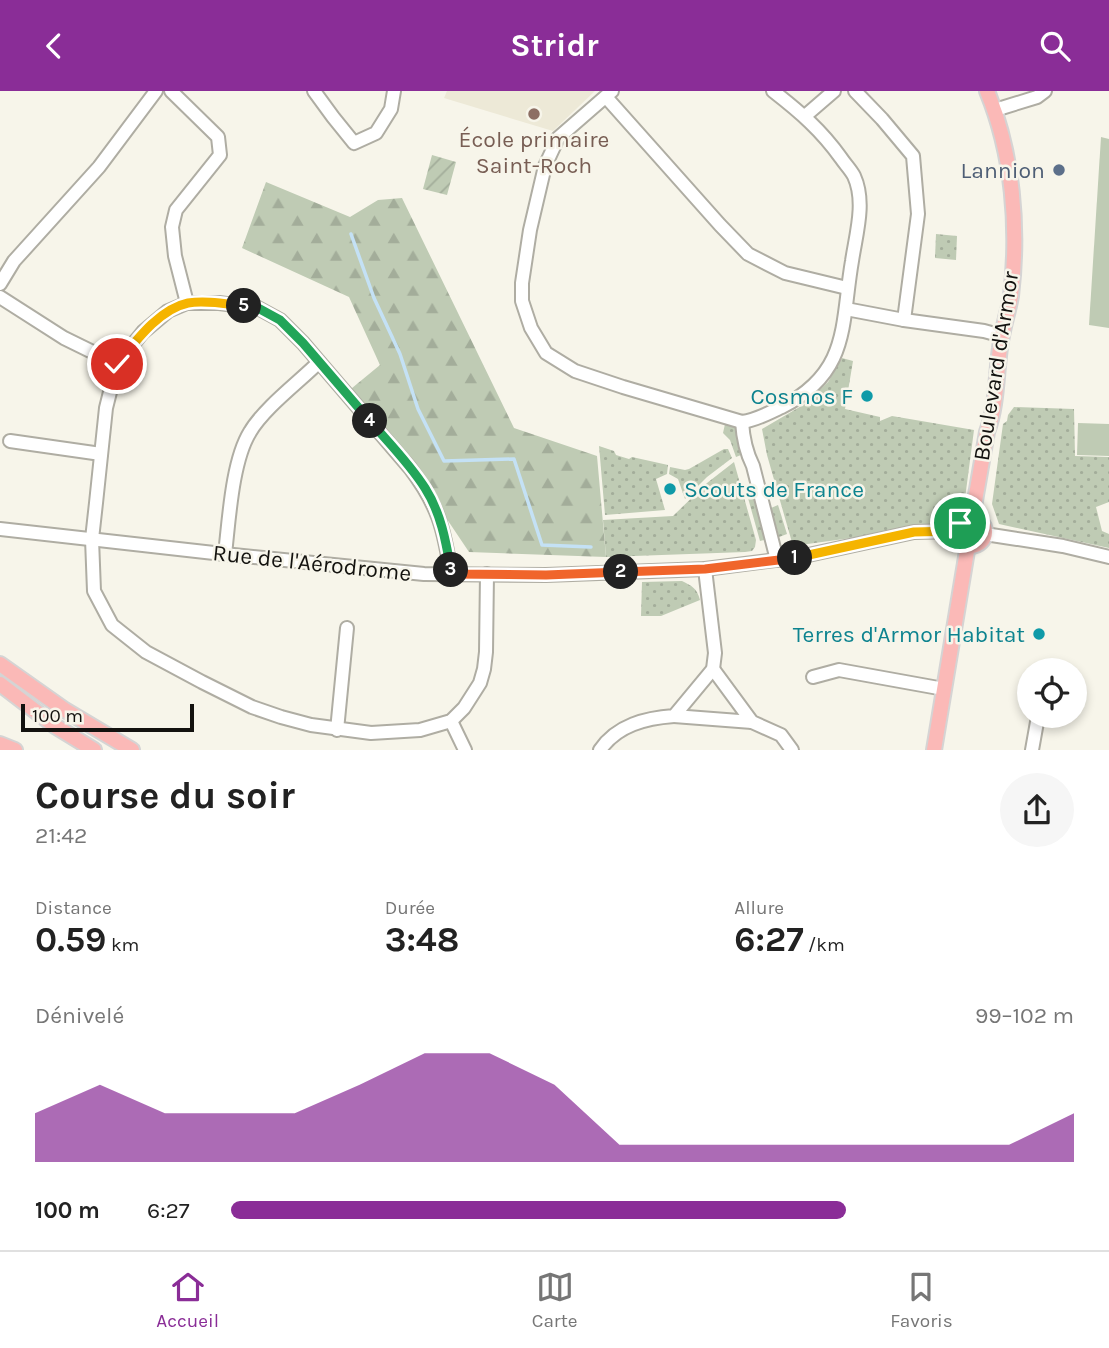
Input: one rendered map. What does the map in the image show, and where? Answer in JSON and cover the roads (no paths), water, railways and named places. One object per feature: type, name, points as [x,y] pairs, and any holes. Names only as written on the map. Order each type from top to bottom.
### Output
[{"type":"main road","name":"Boulevard d'Armor","points":[[972,518],[1010,297],[1013,223],[1007,157],[995,110],[987,91]]},
{"type":"main road","points":[[972,518],[984,525],[984,538],[977,545],[968,545],[960,540],[957,531],[960,523],[972,518]]},
{"type":"main road","points":[[934,750],[968,545]]},
{"type":"main road","points":[[2,662],[65,710],[132,750]]},
{"type":"main road","points":[[0,684],[55,726],[93,750]]},
{"type":"main road","points":[[0,744],[15,750]]},
{"type":"street","points":[[0,284],[14,261],[99,167],[156,91]]},
{"type":"street","points":[[171,91],[218,137],[220,155],[176,210],[172,227],[175,256],[187,303]]},
{"type":"street","points":[[314,91],[354,143],[376,133],[391,109],[394,91]]},
{"type":"street","points":[[742,429],[797,399],[816,383],[829,367],[838,348],[846,309],[858,220],[860,198],[854,176],[828,140],[805,116],[773,91]]},
{"type":"street","points":[[805,116],[834,91]]},
{"type":"street","points":[[855,91],[914,156],[918,214],[904,320]]},
{"type":"street","points":[[995,110],[1037,97],[1045,91]]},
{"type":"street","points":[[742,429],[575,371],[546,353],[531,328],[522,301],[522,283],[530,230],[545,166],[558,138],[609,94],[720,225],[748,254],[785,273],[847,288]]},
{"type":"street","points":[[0,297],[64,338],[117,364]]},
{"type":"street","points":[[451,574],[439,515],[426,488],[280,320],[258,308],[219,303],[187,303],[168,311],[143,332],[117,364],[106,408],[92,539],[94,591],[112,625],[137,645],[168,664],[252,708],[311,725],[371,733],[420,730],[451,721],[464,708],[480,683],[486,652],[487,574]]},
{"type":"street","points":[[846,309],[984,331],[1001,339]]},
{"type":"street","points":[[225,554],[241,452],[250,432],[262,416],[319,362]]},
{"type":"street","points":[[742,429],[778,560]]},
{"type":"street","points":[[10,441],[101,454]]},
{"type":"street","name":"Rue de l'Aérodrome","points":[[0,529],[424,574],[546,575],[705,569],[799,557],[914,532],[957,531]]},
{"type":"street","points":[[985,534],[1063,546],[1109,557]]},
{"type":"street","points":[[674,716],[713,669],[715,653],[705,569]]},
{"type":"street","points":[[337,730],[347,628]]},
{"type":"street","points":[[713,669],[752,722]]},
{"type":"street","points":[[813,677],[839,670],[944,689]]},
{"type":"street","points":[[600,750],[606,741],[631,723],[674,716],[752,722],[781,735],[792,750]]},
{"type":"street","points":[[451,721],[465,750]]},
{"type":"street","points":[[1032,750],[1036,728]]},
{"type":"waterway","points":[[351,234],[374,298],[400,354],[418,409],[444,461],[514,459],[542,545],[591,547]]},
{"type":"place","name":"École primaire Saint-Roch","points":[[534,114]]},
{"type":"place","name":"Lannion","points":[[1059,170]]},
{"type":"place","name":"Cosmos F","points":[[867,396]]},
{"type":"place","name":"Scouts de France","points":[[670,489]]},
{"type":"place","name":"Terres d'Armor Habitat","points":[[1039,634]]}]
